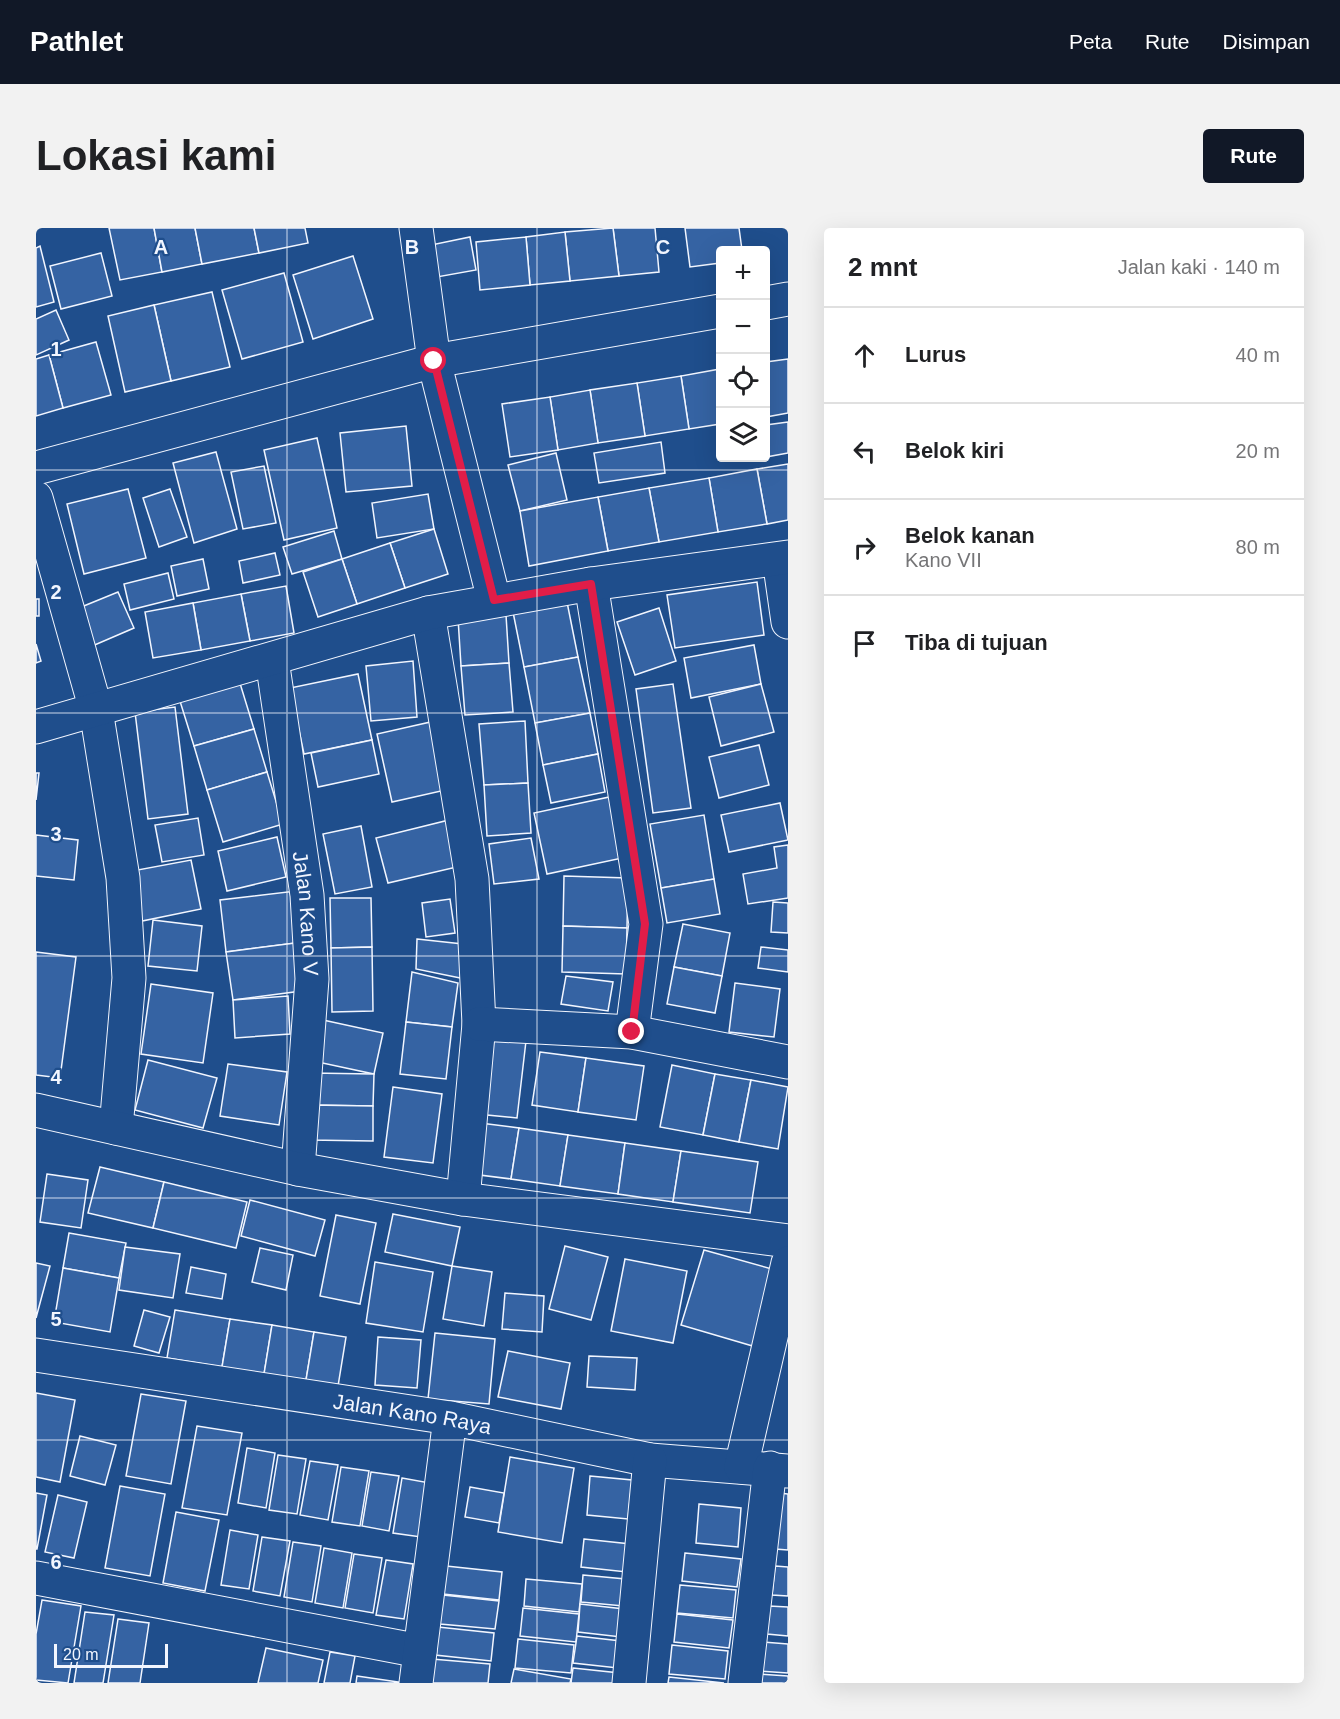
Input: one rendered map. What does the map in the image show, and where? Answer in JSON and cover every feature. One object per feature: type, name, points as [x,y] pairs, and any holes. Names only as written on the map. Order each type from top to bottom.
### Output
[{"type":"street","points":[[416,228],[434,361],[494,600]]},
{"type":"street","points":[[770,302],[788,299]]},
{"type":"street","points":[[36,468],[434,361],[716,312]]},
{"type":"street","points":[[36,498],[96,710],[123,878],[129,978],[116,1128]]},
{"type":"street","points":[[36,727],[428,613],[591,584],[784,558],[788,622]]},
{"type":"street","points":[[591,584],[645,924],[632,1032]]},
{"type":"street","points":[[428,613],[472,879],[480,1024],[463,1199]]},
{"type":"street","name":"Jalan Kano V","points":[[272,660],[307,895],[312,979],[298,1169]]},
{"type":"street","points":[[480,1024],[632,1032],[788,1062]]},
{"type":"street","points":[[36,1110],[298,1169],[463,1199],[788,1241]]},
{"type":"street","points":[[746,1683],[788,1263]]},
{"type":"street","name":"Jalan Kano Raya","points":[[36,1355],[450,1418],[650,1460],[766,1469]]},
{"type":"street","points":[[416,1683],[450,1418]]},
{"type":"street","points":[[629,1683],[650,1460]]},
{"type":"street","points":[[36,1578],[420,1651]]},
{"type":"building","points":[[109,228],[154,228],[162,272],[120,280]]},
{"type":"building","points":[[154,228],[195,228],[202,264],[162,272]]},
{"type":"building","points":[[195,228],[254,228],[259,253],[202,264]]},
{"type":"building","points":[[254,228],[305,228],[308,243],[259,253]]},
{"type":"building","points":[[613,228],[655,228],[659,272],[619,276]]},
{"type":"building","points":[[613,228],[619,276],[570,281],[565,232]]},
{"type":"building","points":[[685,228],[739,228],[741,246],[716,246],[716,264],[690,267]]},
{"type":"building","points":[[565,232],[570,281],[530,285],[526,237]]},
{"type":"building","points":[[470,237],[476,270],[437,277],[431,245]]},
{"type":"building","points":[[526,237],[530,285],[480,290],[476,242]]},
{"type":"building","points":[[40,246],[54,302],[36,307],[36,248]]},
{"type":"building","points":[[101,253],[112,296],[61,309],[50,266]]},
{"type":"building","points":[[353,256],[373,319],[313,339],[293,275]]},
{"type":"building","points":[[284,273],[303,342],[242,359],[222,290]]},
{"type":"building","points":[[212,292],[230,367],[171,381],[154,305]]},
{"type":"building","points":[[154,305],[171,381],[125,392],[108,316]]},
{"type":"building","points":[[56,310],[69,340],[36,355],[36,319]]},
{"type":"building","points":[[96,342],[111,395],[63,408],[49,355]]},
{"type":"building","points":[[49,355],[63,408],[36,416],[36,359]]},
{"type":"building","points":[[788,359],[788,413],[770,416],[770,408],[770,361]]},
{"type":"building","points":[[716,370],[716,425],[689,429],[681,376]]},
{"type":"building","points":[[681,376],[689,429],[645,436],[637,383]]},
{"type":"building","points":[[637,383],[645,436],[598,443],[590,390]]},
{"type":"building","points":[[590,390],[598,443],[558,450],[550,397]]},
{"type":"building","points":[[550,397],[558,450],[510,457],[502,404]]},
{"type":"building","points":[[788,422],[788,453],[770,456],[770,424]]},
{"type":"building","points":[[406,426],[412,486],[346,492],[340,433]]},
{"type":"building","points":[[317,438],[337,528],[284,540],[264,450]]},
{"type":"building","points":[[661,442],[665,473],[599,483],[594,453]]},
{"type":"building","points":[[216,452],[237,529],[194,543],[173,463]]},
{"type":"building","points":[[556,453],[567,500],[520,511],[508,465]]},
{"type":"building","points":[[788,464],[788,520],[767,524],[757,469]]},
{"type":"building","points":[[264,466],[276,523],[243,529],[231,472]]},
{"type":"building","points":[[757,469],[767,524],[718,532],[709,478]]},
{"type":"building","points":[[709,478],[718,532],[659,542],[649,488]]},
{"type":"building","points":[[649,488],[659,542],[608,551],[598,497]]},
{"type":"building","points":[[128,489],[146,558],[84,574],[67,504]]},
{"type":"building","points":[[170,489],[187,537],[159,547],[143,498]]},
{"type":"building","points":[[428,494],[434,529],[377,538],[372,503]]},
{"type":"building","points":[[598,497],[608,551],[529,566],[520,511]]},
{"type":"building","points":[[434,529],[448,574],[405,588],[390,543]]},
{"type":"building","points":[[334,531],[342,559],[292,574],[283,547]]},
{"type":"building","points":[[390,543],[405,588],[357,604],[342,559]]},
{"type":"building","points":[[275,553],[280,575],[243,583],[239,561]]},
{"type":"building","points":[[203,559],[209,589],[177,596],[171,566]]},
{"type":"building","points":[[342,559],[357,604],[318,617],[303,572]]},
{"type":"building","points":[[168,573],[174,599],[130,610],[124,584]]},
{"type":"building","points":[[757,582],[764,635],[675,648],[667,595]]},
{"type":"building","points":[[286,586],[294,633],[250,641],[241,594]]},
{"type":"building","points":[[118,592],[134,628],[90,647],[74,610]]},
{"type":"building","points":[[241,594],[250,641],[201,650],[193,603]]},
{"type":"building","points":[[36,599],[39,599],[39,616],[36,616]]},
{"type":"building","points":[[567,602],[578,657],[524,667],[513,612]]},
{"type":"building","points":[[193,603],[201,650],[153,658],[145,612]]},
{"type":"building","points":[[659,608],[676,661],[635,675],[617,622]]},
{"type":"building","points":[[506,615],[509,663],[461,666],[458,618]]},
{"type":"building","points":[[36,644],[41,661],[36,663]]},
{"type":"building","points":[[754,645],[761,684],[691,698],[684,658]]},
{"type":"building","points":[[578,657],[590,713],[535,723],[524,667]]},
{"type":"building","points":[[413,661],[417,717],[371,721],[366,666]]},
{"type":"building","points":[[509,663],[513,712],[465,715],[461,666]]},
{"type":"building","points":[[358,674],[372,740],[304,754],[290,688]]},
{"type":"building","points":[[239,680],[254,729],[194,746],[179,698]]},
{"type":"building","points":[[673,684],[691,808],[653,813],[636,689]]},
{"type":"building","points":[[761,684],[774,732],[721,746],[709,697]]},
{"type":"building","points":[[175,707],[188,814],[148,819],[135,712]]},
{"type":"building","points":[[590,713],[598,754],[543,765],[535,723]]},
{"type":"building","points":[[435,721],[450,789],[392,802],[377,734]]},
{"type":"building","points":[[525,721],[528,783],[484,785],[479,724]]},
{"type":"building","points":[[254,729],[267,772],[207,790],[194,746]]},
{"type":"building","points":[[372,740],[379,774],[318,787],[311,753]]},
{"type":"building","points":[[759,745],[769,785],[719,798],[709,757]]},
{"type":"building","points":[[598,754],[605,792],[551,803],[543,765]]},
{"type":"building","points":[[267,772],[283,824],[223,842],[207,790]]},
{"type":"building","points":[[36,773],[39,773],[36,800]]},
{"type":"building","points":[[528,783],[531,833],[487,836],[484,785]]},
{"type":"building","points":[[614,796],[627,857],[547,874],[534,813]]},
{"type":"building","points":[[780,803],[788,840],[729,852],[721,815]]},
{"type":"building","points":[[704,815],[714,879],[661,888],[650,824]]},
{"type":"building","points":[[198,818],[204,855],[162,862],[155,825]]},
{"type":"building","points":[[449,820],[461,866],[388,883],[376,838]]},
{"type":"building","points":[[361,826],[372,887],[335,894],[323,834]]},
{"type":"building","points":[[36,835],[78,840],[74,880],[36,876]]},
{"type":"building","points":[[277,837],[286,877],[227,891],[218,851]]},
{"type":"building","points":[[531,838],[539,879],[494,884],[489,844]]},
{"type":"building","points":[[788,845],[788,898],[748,904],[743,874],[777,868],[774,847]]},
{"type":"building","points":[[191,860],[201,909],[142,921],[132,871]]},
{"type":"building","points":[[564,876],[628,878],[627,928],[563,926]]},
{"type":"building","points":[[714,879],[720,914],[667,923],[661,888]]},
{"type":"building","points":[[296,891],[303,942],[226,952],[220,900]]},
{"type":"building","points":[[330,898],[371,898],[372,947],[331,948]]},
{"type":"building","points":[[450,899],[455,933],[426,937],[422,903]]},
{"type":"building","points":[[773,902],[788,903],[788,933],[771,932]]},
{"type":"building","points":[[153,920],[202,926],[197,971],[148,966]]},
{"type":"building","points":[[683,924],[730,933],[722,976],[674,967]]},
{"type":"building","points":[[563,926],[627,928],[626,974],[562,972]]},
{"type":"building","points":[[417,939],[472,945],[475,981],[416,969]]},
{"type":"building","points":[[303,942],[309,990],[233,1000],[226,952]]},
{"type":"building","points":[[372,947],[373,1011],[332,1012],[331,948]]},
{"type":"building","points":[[761,947],[788,950],[788,972],[758,968]]},
{"type":"building","points":[[36,952],[76,957],[60,1078],[36,1075]]},
{"type":"building","points":[[674,967],[722,976],[715,1013],[667,1004]]},
{"type":"building","points":[[412,972],[458,983],[452,1027],[406,1022]]},
{"type":"building","points":[[566,976],[613,982],[608,1011],[561,1004]]},
{"type":"building","points":[[735,983],[780,989],[774,1037],[729,1032]]},
{"type":"building","points":[[151,984],[213,993],[203,1063],[141,1054]]},
{"type":"building","points":[[288,996],[290,1034],[235,1038],[233,1000]]},
{"type":"building","points":[[323,1020],[383,1033],[374,1074],[313,1061]]},
{"type":"building","points":[[406,1022],[452,1027],[446,1079],[400,1074]]},
{"type":"building","points":[[486,1036],[526,1041],[517,1118],[477,1114]]},
{"type":"building","points":[[540,1052],[586,1058],[578,1112],[532,1105]]},
{"type":"building","points":[[586,1058],[644,1066],[636,1120],[578,1112]]},
{"type":"building","points":[[148,1060],[217,1078],[203,1128],[135,1110]]},
{"type":"building","points":[[228,1064],[287,1072],[279,1125],[220,1116]]},
{"type":"building","points":[[672,1065],[715,1074],[703,1135],[660,1127]]},
{"type":"building","points":[[310,1073],[374,1074],[373,1106],[310,1105]]},
{"type":"building","points":[[715,1074],[751,1080],[739,1142],[703,1135]]},
{"type":"building","points":[[751,1080],[788,1087],[778,1149],[739,1142]]},
{"type":"building","points":[[393,1087],[442,1094],[433,1163],[384,1157]]},
{"type":"building","points":[[310,1105],[373,1106],[373,1141],[309,1140]]},
{"type":"building","points":[[480,1123],[519,1128],[511,1179],[472,1174]]},
{"type":"building","points":[[519,1128],[568,1135],[560,1186],[511,1179]]},
{"type":"building","points":[[568,1135],[625,1143],[618,1194],[560,1186]]},
{"type":"building","points":[[625,1143],[681,1151],[673,1202],[618,1194]]},
{"type":"building","points":[[681,1151],[758,1162],[750,1213],[673,1202]]},
{"type":"building","points":[[100,1167],[164,1182],[153,1228],[88,1213]]},
{"type":"building","points":[[47,1174],[88,1180],[81,1228],[40,1222]]},
{"type":"building","points":[[164,1182],[247,1202],[236,1248],[153,1228]]},
{"type":"building","points":[[250,1200],[325,1220],[315,1256],[241,1236]]},
{"type":"building","points":[[393,1214],[460,1227],[452,1266],[385,1252]]},
{"type":"building","points":[[336,1215],[376,1223],[360,1304],[320,1296]]},
{"type":"building","points":[[69,1233],[126,1243],[119,1278],[63,1268]]},
{"type":"building","points":[[565,1246],[608,1257],[591,1320],[549,1309]]},
{"type":"building","points":[[125,1247],[180,1254],[173,1298],[119,1290]]},
{"type":"building","points":[[260,1248],[293,1255],[286,1290],[252,1282]]},
{"type":"building","points":[[704,1250],[779,1271],[756,1347],[681,1325]]},
{"type":"building","points":[[625,1259],[687,1271],[673,1343],[611,1331]]},
{"type":"building","points":[[375,1262],[433,1272],[423,1332],[366,1323]]},
{"type":"building","points":[[36,1263],[50,1266],[36,1318]]},
{"type":"building","points":[[452,1266],[492,1272],[484,1326],[443,1319]]},
{"type":"building","points":[[191,1267],[226,1274],[222,1299],[186,1293]]},
{"type":"building","points":[[63,1268],[119,1278],[110,1332],[54,1322]]},
{"type":"building","points":[[505,1293],[544,1296],[542,1332],[502,1329]]},
{"type":"building","points":[[144,1310],[170,1317],[159,1353],[134,1346]]},
{"type":"building","points":[[175,1310],[230,1319],[222,1367],[167,1358]]},
{"type":"building","points":[[230,1319],[272,1325],[264,1374],[222,1367]]},
{"type":"building","points":[[272,1325],[314,1332],[306,1380],[264,1374]]},
{"type":"building","points":[[314,1332],[346,1337],[338,1386],[306,1380]]},
{"type":"building","points":[[435,1333],[495,1339],[489,1404],[428,1399]]},
{"type":"building","points":[[378,1337],[421,1340],[417,1388],[375,1385]]},
{"type":"building","points":[[508,1351],[570,1363],[561,1409],[498,1397]]},
{"type":"building","points":[[589,1356],[637,1358],[635,1390],[587,1387]]},
{"type":"building","points":[[36,1393],[75,1400],[60,1482],[36,1477]]},
{"type":"building","points":[[141,1394],[186,1401],[171,1484],[126,1476]]},
{"type":"building","points":[[197,1426],[242,1433],[227,1515],[182,1508]]},
{"type":"building","points":[[80,1436],[116,1445],[105,1485],[70,1476]]},
{"type":"building","points":[[247,1448],[275,1453],[266,1508],[238,1503]]},
{"type":"building","points":[[278,1455],[306,1459],[297,1514],[269,1510]]},
{"type":"building","points":[[510,1457],[574,1468],[562,1543],[498,1532]]},
{"type":"building","points":[[310,1461],[338,1465],[328,1520],[300,1515]]},
{"type":"building","points":[[341,1467],[369,1471],[360,1526],[332,1522]]},
{"type":"building","points":[[371,1472],[399,1476],[389,1531],[362,1526]]},
{"type":"building","points":[[590,1476],[632,1480],[628,1519],[587,1515]]},
{"type":"building","points":[[402,1478],[430,1483],[421,1537],[393,1533]]},
{"type":"building","points":[[120,1486],[165,1494],[150,1576],[105,1568]]},
{"type":"building","points":[[470,1487],[504,1493],[499,1523],[465,1517]]},
{"type":"building","points":[[36,1493],[47,1495],[37,1549],[36,1549]]},
{"type":"building","points":[[779,1493],[788,1494],[788,1550],[775,1549]]},
{"type":"building","points":[[58,1495],[87,1502],[74,1558],[45,1552]]},
{"type":"building","points":[[699,1504],[741,1508],[738,1547],[696,1543]]},
{"type":"building","points":[[176,1512],[219,1520],[205,1591],[163,1583]]},
{"type":"building","points":[[230,1530],[258,1535],[249,1589],[221,1585]]},
{"type":"building","points":[[262,1537],[290,1541],[280,1596],[253,1591]]},
{"type":"building","points":[[584,1539],[640,1545],[636,1573],[581,1567]]},
{"type":"building","points":[[293,1542],[321,1546],[312,1602],[284,1597]]},
{"type":"building","points":[[324,1548],[352,1553],[343,1608],[315,1603]]},
{"type":"building","points":[[685,1553],[741,1559],[737,1587],[682,1581]]},
{"type":"building","points":[[354,1554],[382,1558],[373,1613],[345,1608]]},
{"type":"building","points":[[386,1560],[413,1564],[404,1619],[376,1615]]},
{"type":"building","points":[[446,1566],[502,1572],[499,1600],[443,1594]]},
{"type":"building","points":[[775,1566],[788,1567],[788,1596],[772,1595]]},
{"type":"building","points":[[583,1575],[636,1580],[634,1607],[581,1602]]},
{"type":"building","points":[[526,1579],[582,1584],[579,1612],[524,1606]]},
{"type":"building","points":[[680,1585],[736,1590],[733,1618],[677,1613]]},
{"type":"building","points":[[443,1595],[499,1601],[495,1629],[440,1624]]},
{"type":"building","points":[[42,1600],[81,1606],[68,1683],[36,1680],[36,1634]]},
{"type":"building","points":[[580,1604],[633,1610],[630,1638],[578,1632]]},
{"type":"building","points":[[769,1606],[788,1607],[788,1636],[767,1634]]},
{"type":"building","points":[[523,1608],[579,1614],[576,1642],[520,1636]]},
{"type":"building","points":[[85,1612],[114,1615],[103,1683],[74,1683]]},
{"type":"building","points":[[677,1614],[733,1620],[729,1648],[674,1642]]},
{"type":"building","points":[[118,1619],[149,1623],[140,1683],[108,1683]]},
{"type":"building","points":[[438,1627],[494,1633],[491,1661],[435,1655]]},
{"type":"building","points":[[577,1636],[630,1642],[627,1669],[573,1663]]},
{"type":"building","points":[[518,1639],[574,1645],[571,1673],[515,1668]]},
{"type":"building","points":[[763,1642],[788,1644],[788,1673],[760,1671]]},
{"type":"building","points":[[672,1645],[728,1651],[725,1679],[669,1674]]},
{"type":"building","points":[[266,1648],[323,1660],[318,1683],[258,1683]]},
{"type":"building","points":[[330,1652],[355,1656],[350,1683],[324,1683]]},
{"type":"building","points":[[432,1659],[490,1664],[488,1683],[430,1683]]},
{"type":"building","points":[[573,1668],[629,1674],[628,1683],[571,1683]]},
{"type":"building","points":[[514,1669],[571,1679],[570,1683],[511,1683]]},
{"type":"building","points":[[760,1674],[788,1676],[788,1683],[759,1683]]},
{"type":"building","points":[[357,1676],[405,1683],[356,1683]]},
{"type":"building","points":[[669,1677],[724,1683],[668,1683]]},
{"type":"route","points":[[434,361],[494,600],[591,584],[645,924],[632,1032]]}]
